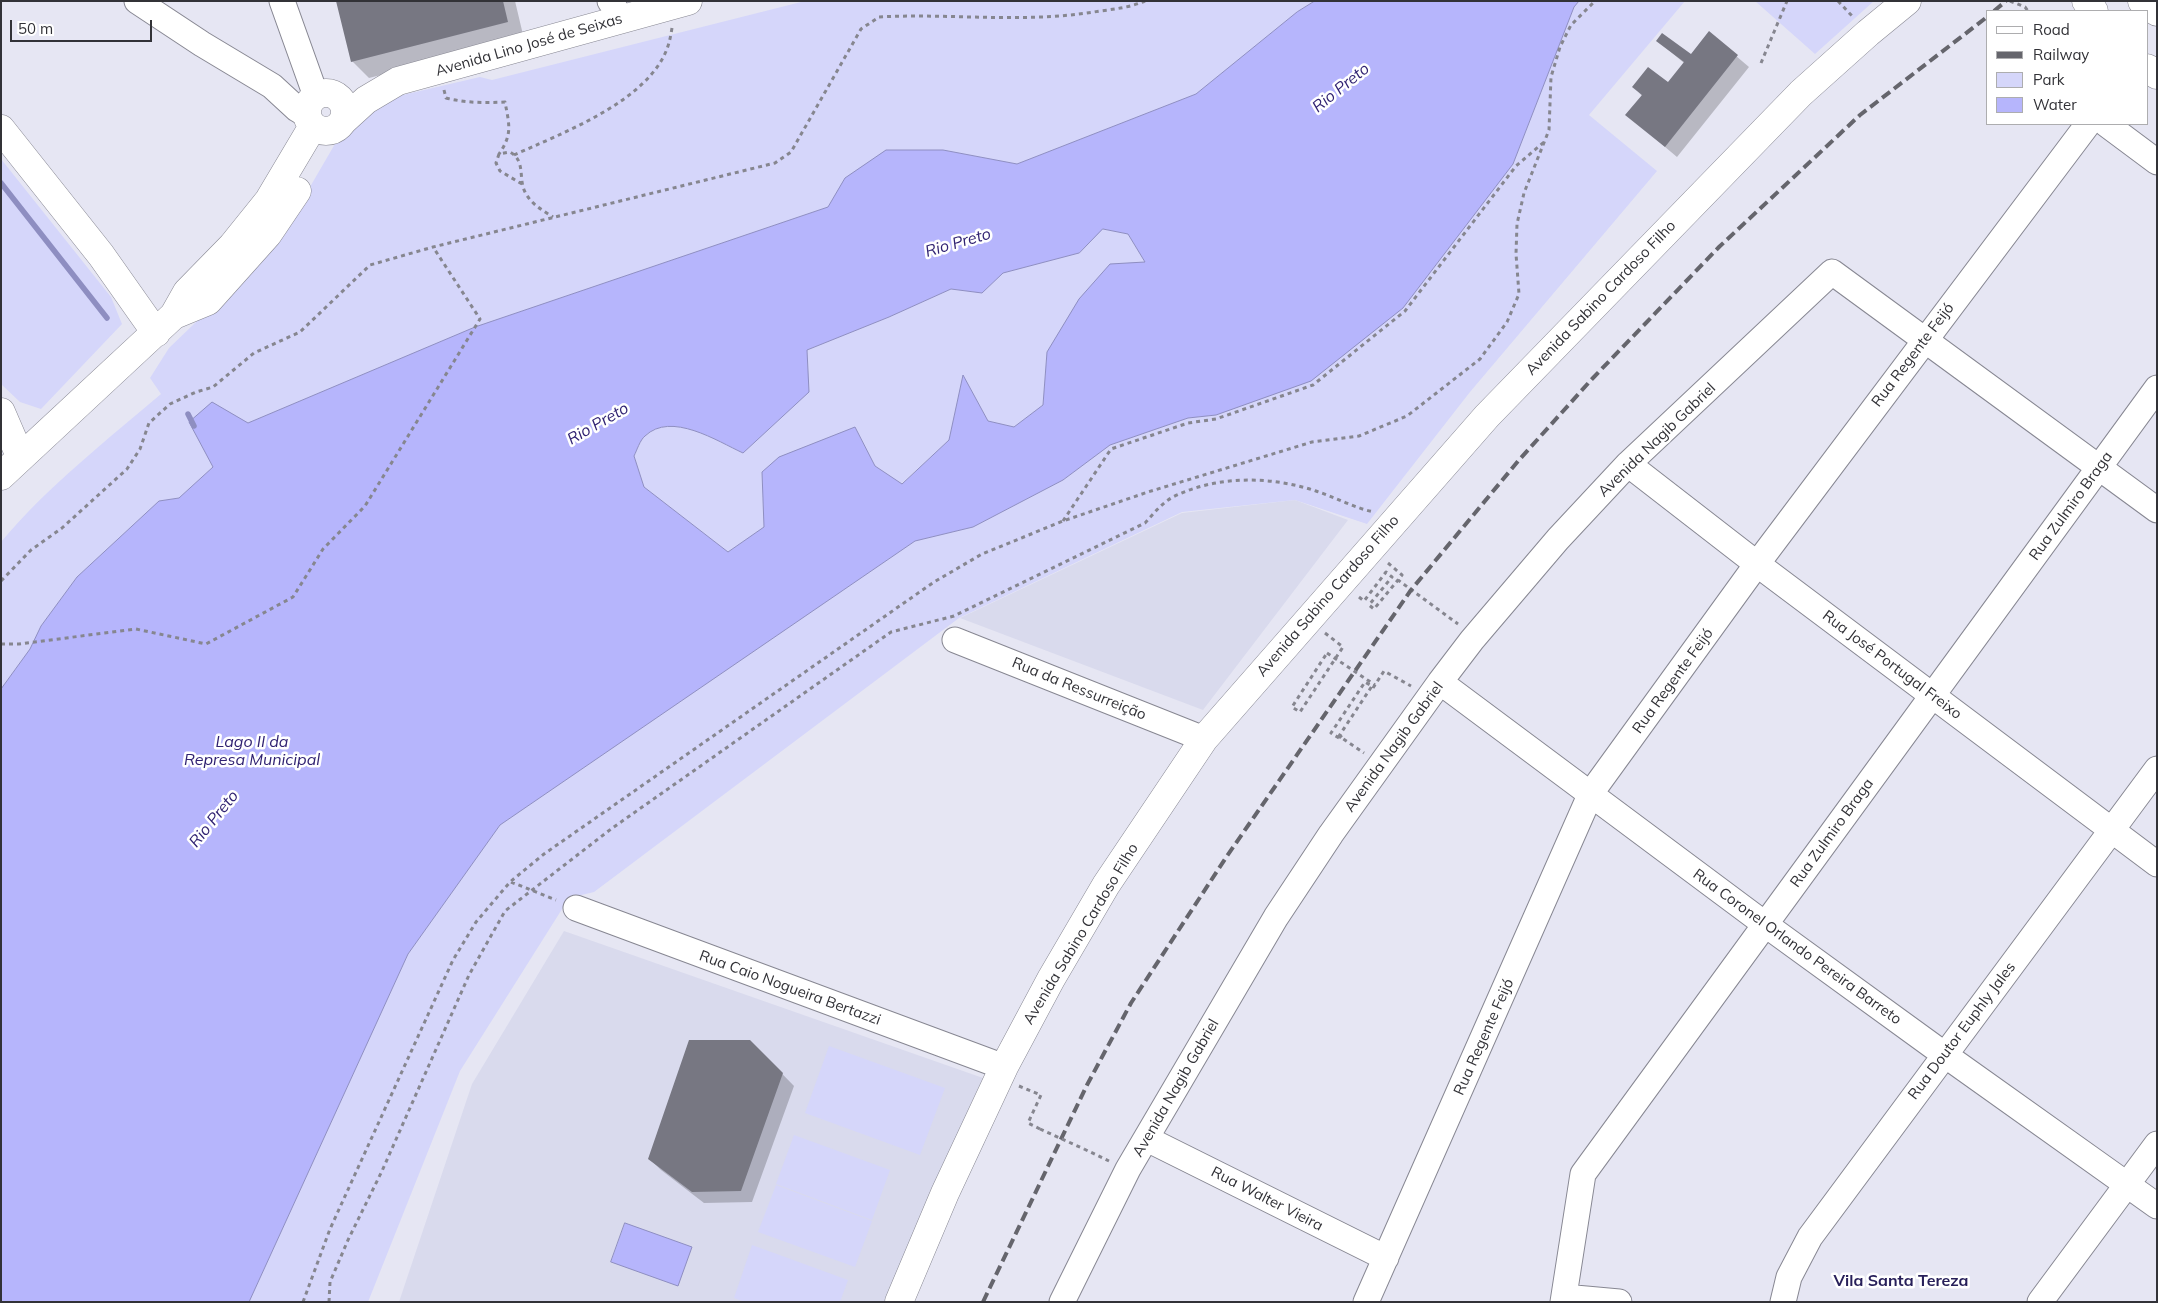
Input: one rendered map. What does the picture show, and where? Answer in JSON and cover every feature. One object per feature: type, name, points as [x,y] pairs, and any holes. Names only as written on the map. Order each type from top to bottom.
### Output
[{"type":"main road","name":"Avenida Sabino Cardoso Filho","points":[[899,1302],[945,1193],[1004,1067],[1050,979],[1106,885],[1204,739],[1487,416],[1801,93],[1907,1]]},
{"type":"main road","points":[[2142,1],[2157,12]]},
{"type":"main road","name":"Avenida Lino José de Seixas","points":[[1,476],[20,456],[165,324],[187,292],[232,246],[269,200],[322,112],[366,100],[398,81],[440,70],[616,10],[682,3]]},
{"type":"main road","points":[[1,129],[101,255],[165,324]]},
{"type":"main road","points":[[1,412],[20,456]]},
{"type":"street","points":[[137,1],[202,44],[272,86],[291,91],[322,112]]},
{"type":"street","points":[[282,1],[322,112]]},
{"type":"street","name":"Rua Regente Feijó","points":[[1366,1302],[1591,793],[1757,564],[2087,125]]},
{"type":"street","points":[[2107,125],[2157,162]]},
{"type":"street","name":"Avenida Nagib Gabriel","points":[[1062,1302],[1128,1170],[1276,917],[1331,834],[1440,682],[1472,640],[1558,539],[1628,464],[1832,272],[1924,341]]},
{"type":"street","points":[[1924,341],[2157,510]]},
{"type":"street","name":"Rua Zulmiro Braga","points":[[1564,1299],[1583,1174],[2157,388]]},
{"type":"street","name":"Rua José Portugal Freixo","points":[[1628,464],[1757,564],[2157,864]]},
{"type":"street","name":"Rua da Ressurreição","points":[[955,640],[1204,739]]},
{"type":"street","name":"Rua Coronel Orlando Pereira Barreto","points":[[1440,682],[1766,925],[1944,1055],[2157,1206]]},
{"type":"street","name":"Rua Doutor Euphly Jales","points":[[1783,1302],[1788,1278],[1810,1237],[2157,769]]},
{"type":"street","name":"Rua Caio Nogueira Bertazzi","points":[[576,908],[1004,1067]]},
{"type":"street","name":"Rua Walter Vieira","points":[[1147,1139],[1386,1258]]},
{"type":"street","points":[[2040,1302],[2157,1144]]},
{"type":"street","points":[[1564,1299],[1619,1302]]},
{"type":"path","points":[[1,581],[31,550],[62,528],[127,469],[140,449],[149,424],[170,404],[196,392],[213,387],[254,353],[300,332],[370,265],[433,247],[775,163],[791,152],[861,29],[879,18],[898,16],[1022,19],[1081,15],[1134,6],[1145,1]]},
{"type":"path","points":[[1761,63],[1787,1]]},
{"type":"path","points":[[2010,1],[2025,7],[2027,10]]},
{"type":"path","points":[[514,155],[583,124],[633,93],[652,73],[668,48],[682,3]]},
{"type":"path","points":[[440,70],[446,98],[484,103],[505,102],[510,128],[507,142],[499,154],[496,163],[500,170],[522,184],[532,202],[553,217]]},
{"type":"path","points":[[1063,521],[1111,449],[1188,423],[1216,419],[1313,385],[1405,311],[1516,166],[1545,142]]},
{"type":"path","points":[[499,154],[510,152],[514,155],[522,166],[522,184]]},
{"type":"path","points":[[1,644],[19,644],[136,629],[206,644],[293,597],[323,549],[365,506],[480,319],[433,247]]},
{"type":"path","points":[[330,1302],[330,1282],[348,1240],[386,1162],[469,975],[505,911],[611,829],[891,632],[954,616],[1145,522],[1160,505],[1174,497],[1226,481],[1247,479],[1288,483],[1381,513]]},
{"type":"path","points":[[1364,590],[1359,598],[1364,601],[1386,572],[1392,576],[1369,605],[1374,609],[1402,575],[1387,562],[1381,569]]},
{"type":"path","points":[[1398,580],[1464,628],[1462,632],[1472,640]]},
{"type":"path","points":[[1321,629],[1343,647],[1300,712],[1292,706],[1327,653],[1375,685]]},
{"type":"path","points":[[1366,754],[1339,736],[1372,686],[1365,682],[1331,733],[1339,738],[1343,734],[1384,671],[1414,688]]},
{"type":"path","points":[[510,882],[576,908]]},
{"type":"path","points":[[1041,1095],[1028,1123],[1128,1170]]},
{"type":"shaded area","points":[[1295,500],[1348,520],[1203,710],[960,618],[1182,513]]},
{"type":"shaded area","points":[[564,931],[983,1078],[935,1185],[888,1302],[399,1302],[472,1084]]},
{"type":"green space","points":[[805,1],[1315,1],[1297,12],[1196,94],[1017,164],[943,150],[846,178],[828,207],[475,327],[248,423],[190,422],[213,467],[179,498],[159,501],[77,577],[41,626],[30,649],[1,689],[1,542],[19,521],[58,483],[161,394],[150,378],[169,348],[220,299],[289,223],[339,137],[369,107],[394,97],[480,77],[492,80]]},
{"type":"green space","points":[[1579,1],[1685,1],[1589,115],[1657,171],[1470,392],[1367,524],[1295,500],[1182,512],[959,618],[594,892],[569,898],[460,1071],[368,1302],[249,1302],[408,954],[500,825],[915,541],[973,527],[1063,480],[1110,445],[1188,418],[1216,415],[1403,308],[1513,164],[1574,7]]},
{"type":"green space","points":[[1755,1],[1874,1],[1815,54]]},
{"type":"green space","points":[[1,159],[111,297],[122,324],[41,409],[20,402],[1,384]]},
{"type":"green space","points":[[1103,229],[1128,234],[1145,262],[1047,352],[1043,405],[1014,427],[988,421],[963,376],[949,440],[901,484],[875,466],[855,427],[762,472],[764,527],[728,552],[644,487],[634,456],[643,438],[656,429],[668,426],[681,427],[707,436],[743,453],[808,392],[807,350],[889,317],[951,289],[982,293],[1003,273],[1079,253]]},
{"type":"green space","points":[[829,1046],[945,1088],[920,1155],[805,1113]]},
{"type":"green space","points":[[794,1135],[890,1170],[872,1220],[776,1184]]},
{"type":"green space","points":[[776,1185],[872,1221],[855,1267],[758,1232]]},
{"type":"green space","points":[[752,1245],[848,1280],[840,1302],[745,1302],[734,1298]]},
{"type":"water","name":"Lago II da Represa Municipal","points":[[1315,1],[1579,1],[1574,7],[1513,164],[1403,308],[1311,381],[1216,415],[1188,418],[1110,445],[1063,480],[973,527],[915,541],[500,825],[408,954],[249,1302],[1,1302],[1,689],[30,649],[41,626],[77,577],[159,501],[179,498],[213,467],[189,422],[212,402],[248,423],[475,327],[828,207],[845,178],[886,150],[943,150],[1017,164],[1196,94],[1297,12]],"holes":[[[1103,229],[1128,234],[1145,262],[1110,264],[1079,299],[1047,352],[1043,405],[1014,427],[988,421],[963,375],[949,440],[902,484],[875,466],[855,427],[779,457],[762,472],[764,527],[728,552],[644,487],[634,456],[645,436],[656,429],[668,426],[681,427],[707,436],[743,453],[809,392],[807,350],[889,317],[951,289],[982,293],[1003,273],[1079,253]]]},
{"type":"water","points":[[625,1223],[692,1247],[678,1286],[611,1262]]},
{"type":"building","points":[[336,1],[503,1],[508,22],[351,62]]},
{"type":"building","points":[[1709,31],[1738,55],[1665,147],[1625,115],[1642,95],[1632,87],[1648,67],[1668,82],[1684,62],[1656,41],[1662,33],[1691,54]]},
{"type":"building","points":[[689,1040],[750,1040],[783,1073],[741,1191],[692,1192],[648,1159]]},
{"type":"waterway","points":[[1,183],[107,318]]},
{"type":"waterway","points":[[188,414],[194,426]]},
{"type":"railway","points":[[1995,10],[2006,1]]},
{"type":"railway","points":[[983,1302],[1087,1085],[1131,1003],[1227,856],[1411,590],[1519,460],[1592,379],[1719,247],[1860,115],[1986,18]]},
{"type":"district","name":"Vila Santa Tereza","points":[[1901,1281]]},
{"type":"water label","name":"Rio Preto","points":[[1341,88]]},
{"type":"water label","name":"Rio Preto","points":[[958,243]]},
{"type":"water label","name":"Rio Preto","points":[[598,424]]},
{"type":"water label","name":"Rio Preto","points":[[214,819]]}]
